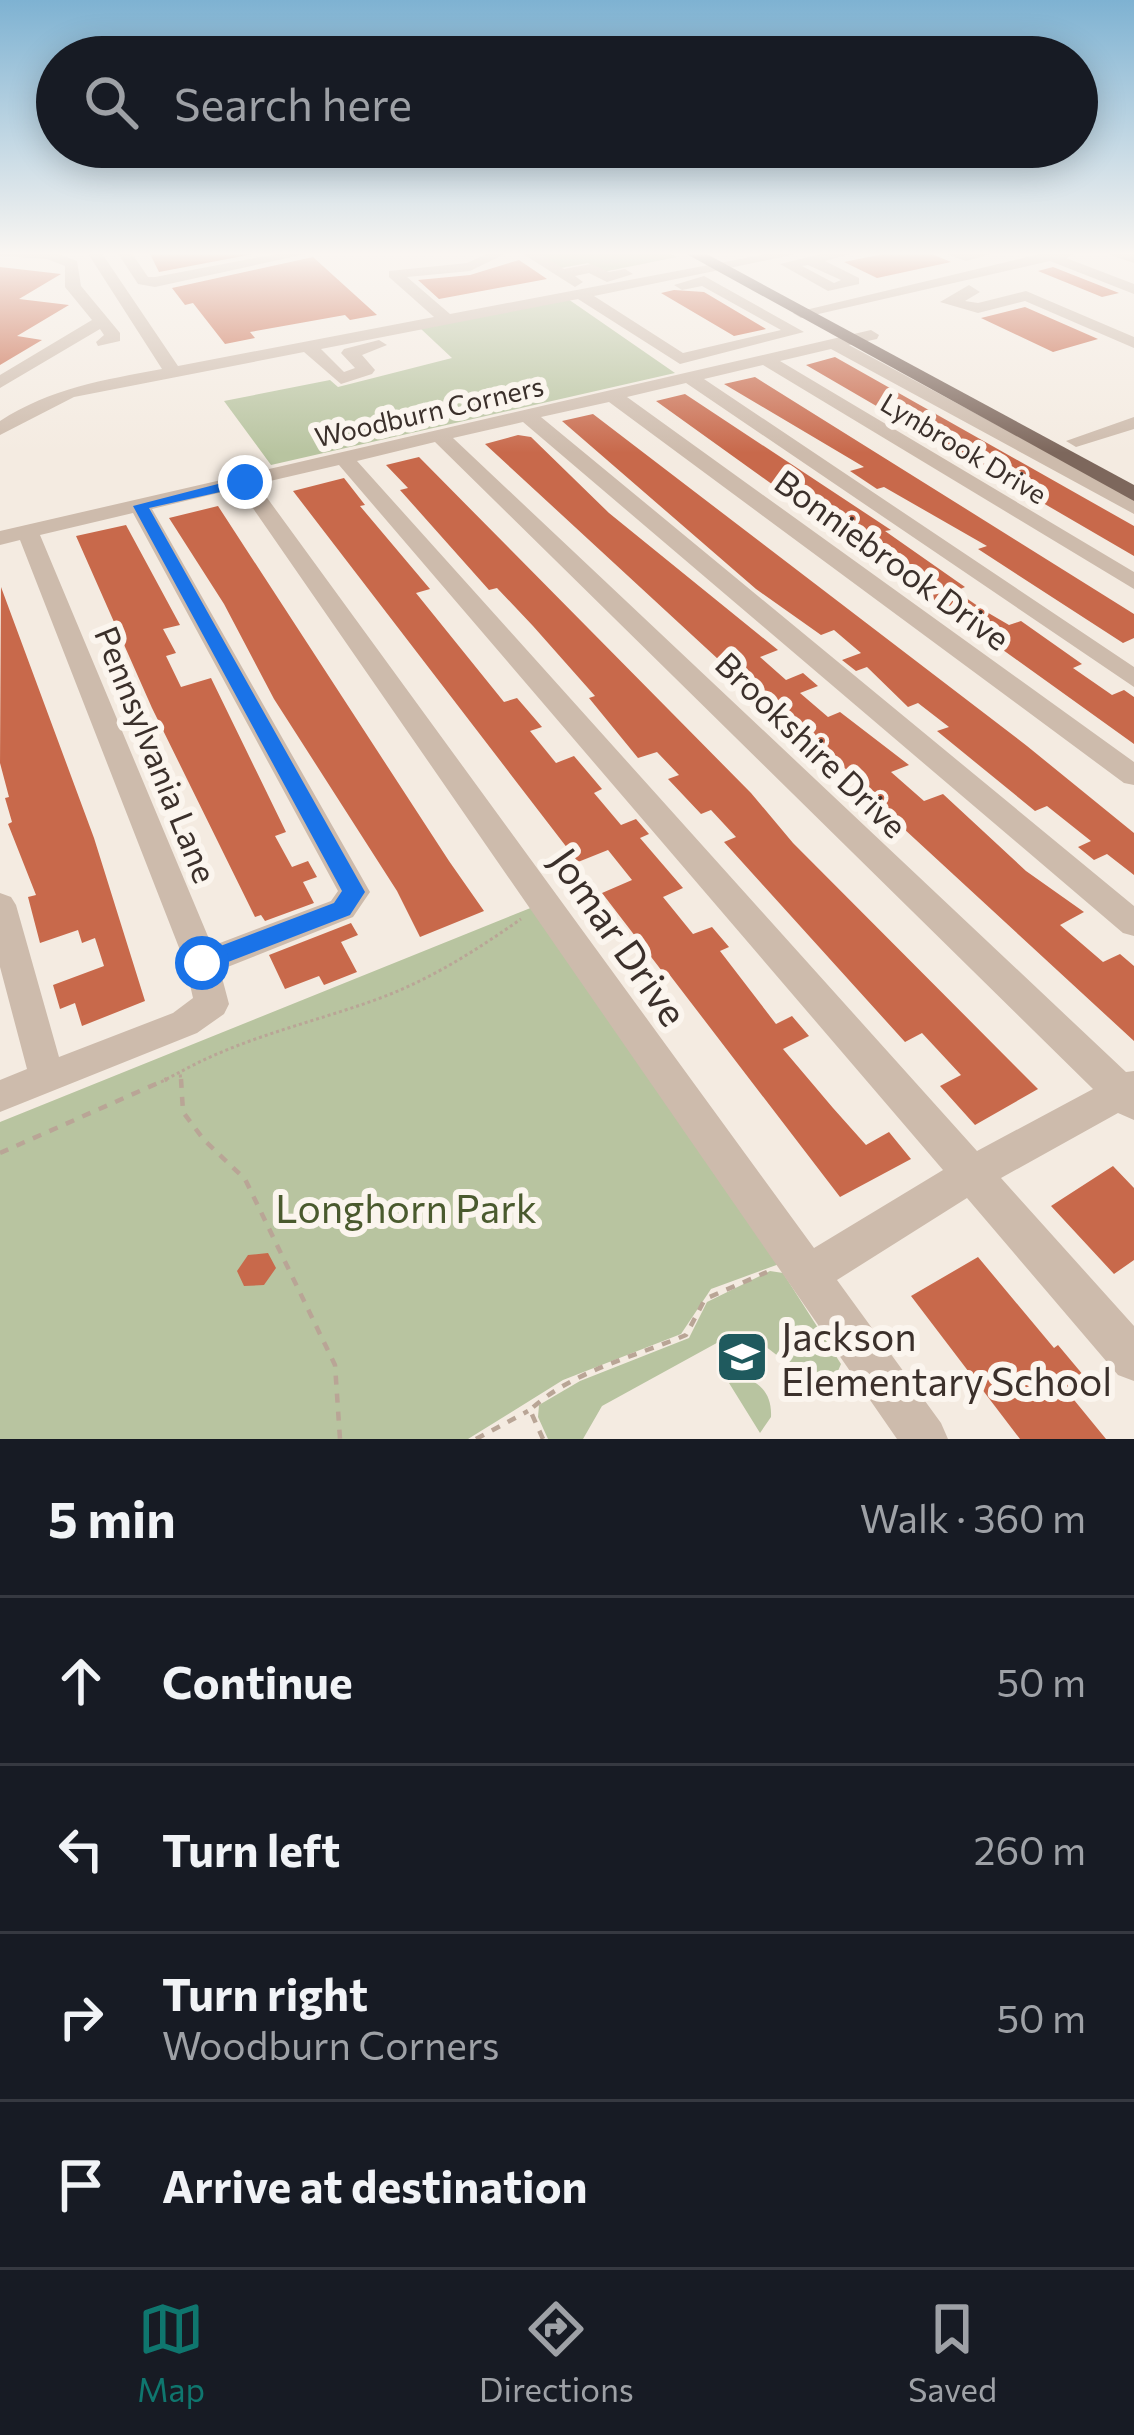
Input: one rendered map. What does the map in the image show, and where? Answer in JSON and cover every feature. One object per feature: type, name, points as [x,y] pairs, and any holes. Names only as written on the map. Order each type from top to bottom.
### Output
[{"type":"main road","points":[[813,319],[1131,489]]},
{"type":"main road","points":[[832,319],[852,340],[1076,441],[1131,489]]},
{"type":"street","points":[[138,319],[173,372]]},
{"type":"street","points":[[5,422],[52,397],[219,363],[229,376],[315,344],[425,319]]},
{"type":"street","points":[[623,319],[680,359],[796,332],[773,319]]},
{"type":"street","points":[[1080,319],[1134,343]]},
{"type":"street","points":[[0,383],[102,321],[114,337],[104,342]]},
{"type":"street","points":[[315,344],[341,379],[365,373],[350,353],[409,339],[400,328]]},
{"type":"street","name":"Woodburn Corners","points":[[14,535],[852,340]]},
{"type":"street","name":"Lynbrook Drive","points":[[766,360],[1134,582]]},
{"type":"street","points":[[689,378],[1134,679]]},
{"type":"street","name":"Bonniebrook Drive","points":[[613,396],[1134,776]]},
{"type":"street","points":[[527,416],[1134,924]]},
{"type":"street","points":[[1076,441],[1134,423]]},
{"type":"street","name":"Brookshire Drive","points":[[440,436],[1130,1094]]},
{"type":"street","points":[[345,458],[1134,1359]]},
{"type":"street","name":"Jomar Drive","points":[[245,482],[796,1270],[926,1439]]},
{"type":"street","points":[[140,506],[354,892],[342,909],[202,963]]},
{"type":"street","name":"Pennsylvania Lane","points":[[14,535],[202,963],[212,1004],[185,1023],[47,1077]]},
{"type":"street","points":[[0,905],[47,1077],[0,1096]]},
{"type":"street","points":[[796,1270],[1130,1094]]},
{"type":"path","points":[[0,1153],[209,1055],[383,997],[441,972],[533,912]]},
{"type":"path","points":[[180,1072],[183,1112],[244,1179],[335,1365],[340,1439]]},
{"type":"path","points":[[476,1439],[572,1380],[686,1335],[705,1299],[715,1292],[796,1270]]},
{"type":"path","points":[[530,1410],[543,1439]]},
{"type":"green space","points":[[465,319],[597,319],[675,373],[271,465],[224,401],[330,380],[338,387],[452,358],[420,328]]},
{"type":"green space","name":"Longhorn Park","points":[[533,907],[782,1263],[711,1289],[681,1334],[563,1380],[468,1439],[0,1439],[0,1122]]},
{"type":"green space","points":[[770,1271],[783,1273],[841,1364],[831,1387],[814,1384],[765,1346],[724,1339],[602,1406],[583,1439],[548,1439],[538,1417],[539,1405],[580,1381],[689,1338],[707,1302]]},
{"type":"green space","points":[[741,1376],[760,1386],[770,1402],[771,1417],[760,1433],[729,1383]]},
{"type":"building","points":[[0,319],[45,319],[17,336],[42,340],[0,365]]},
{"type":"building","points":[[206,319],[322,319],[250,332],[255,338],[225,344]]},
{"type":"building","points":[[705,319],[750,319],[766,329],[734,336]]},
{"type":"building","points":[[983,319],[1053,319],[1098,339],[1053,352]]},
{"type":"building","points":[[835,357],[1134,526],[1134,556],[806,365]]},
{"type":"building","points":[[755,377],[1134,614],[1134,638],[1123,643],[978,549],[987,546],[884,487],[877,489],[850,471],[864,467],[724,384]]},
{"type":"building","points":[[685,394],[891,530],[885,531],[965,587],[956,591],[985,611],[1009,625],[1021,621],[1082,664],[1073,668],[1112,695],[1124,690],[1134,697],[1134,744],[656,401]]},
{"type":"building","points":[[593,414],[1134,833],[1134,875],[1107,854],[1094,860],[1078,847],[1091,841],[1047,806],[1035,811],[937,731],[949,727],[918,703],[908,707],[867,667],[856,671],[842,660],[861,653],[834,630],[821,635],[756,589],[562,421]]},
{"type":"building","points":[[518,435],[531,437],[609,513],[778,650],[760,657],[786,680],[803,673],[818,686],[800,693],[828,717],[840,712],[909,765],[891,772],[924,801],[943,794],[1026,871],[1084,912],[1060,925],[1103,962],[1120,954],[1134,966],[1134,1041],[890,816],[895,814],[795,730],[485,444]]},
{"type":"building","points":[[419,457],[1038,1089],[975,1125],[940,1086],[961,1075],[922,1033],[905,1042],[724,842],[736,837],[711,810],[701,814],[668,779],[679,775],[657,752],[638,758],[589,698],[595,696],[533,626],[497,588],[489,590],[400,490],[408,488],[386,465]]},
{"type":"building","points":[[344,478],[365,505],[360,506],[430,589],[416,593],[504,702],[517,698],[542,727],[530,731],[556,763],[574,756],[602,789],[594,793],[621,825],[636,819],[649,834],[640,838],[683,888],[663,897],[693,934],[712,927],[729,947],[720,951],[776,1024],[792,1016],[809,1036],[783,1049],[866,1145],[889,1132],[911,1159],[840,1197],[602,893],[632,880],[608,850],[578,862],[293,491]]},
{"type":"building","points":[[218,506],[484,911],[420,937],[397,891],[274,699],[224,604],[169,518]]},
{"type":"building","points":[[126,525],[180,625],[163,629],[176,653],[166,656],[181,687],[211,678],[286,832],[275,836],[292,867],[308,861],[317,877],[303,882],[314,903],[265,921],[261,915],[255,917],[152,708],[76,536]]},
{"type":"building","points":[[1,587],[94,838],[145,1001],[82,1026],[75,1003],[60,1009],[53,985],[104,966],[95,938],[82,943],[78,930],[40,943],[28,897],[36,895],[8,824],[12,822],[5,798],[9,797],[0,763]]},
{"type":"building","points":[[351,923],[358,935],[341,942],[357,972],[324,985],[319,976],[285,989],[269,955]]},
{"type":"building","points":[[1113,1166],[1134,1188],[1134,1260],[1114,1274],[1051,1206]]},
{"type":"building","points":[[268,1253],[276,1268],[264,1285],[244,1286],[237,1271],[248,1255]]},
{"type":"building","points":[[978,1257],[1089,1382],[1070,1395],[1106,1439],[1020,1439],[911,1296]]},
{"type":"place","name":"Jackson Elementary School","points":[[742,1357]]},
{"type":"route","points":[[202,963],[342,909],[354,892],[140,506],[245,482]]}]
